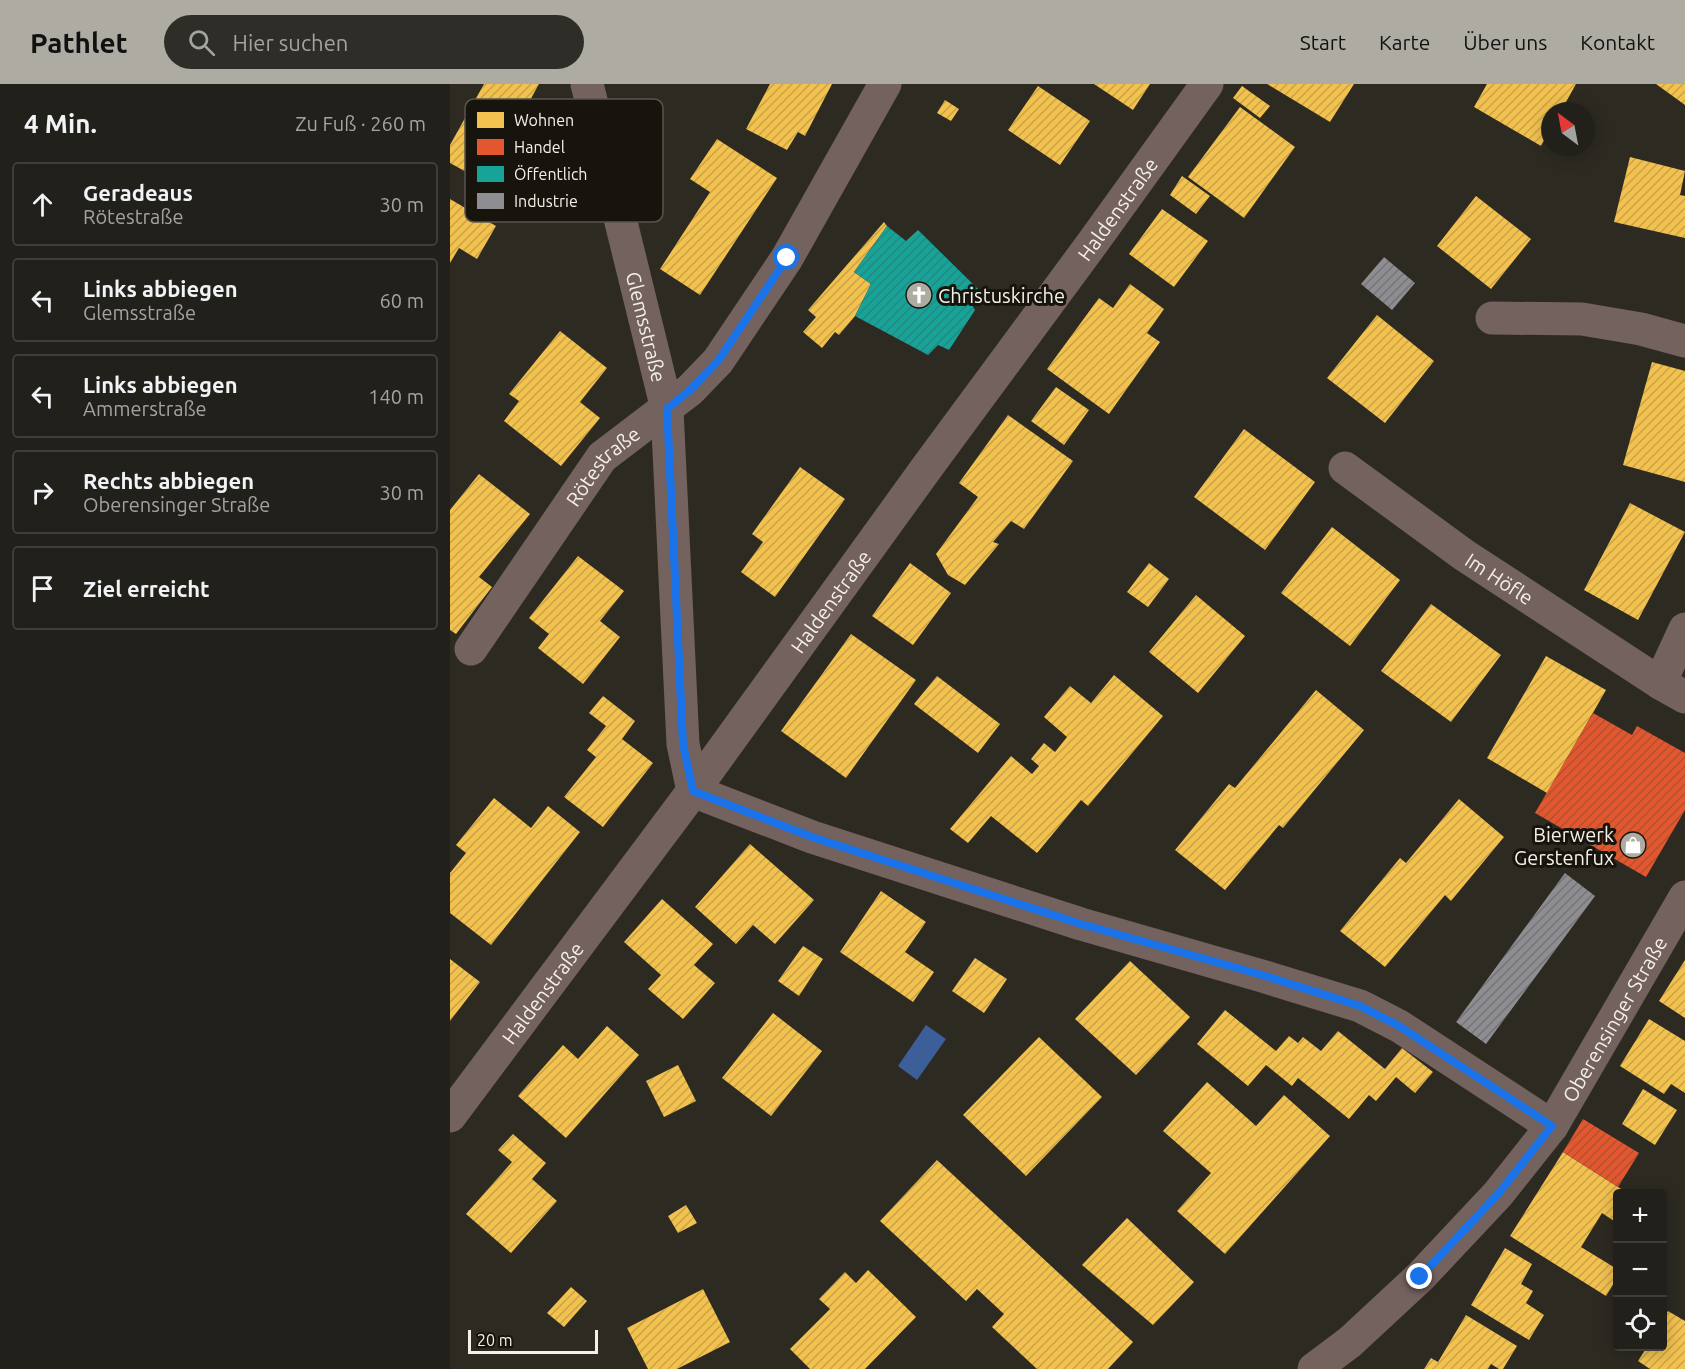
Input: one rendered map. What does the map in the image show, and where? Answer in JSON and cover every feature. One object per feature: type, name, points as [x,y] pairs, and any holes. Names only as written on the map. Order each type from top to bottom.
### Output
[{"type":"street","name":"Glemsstraße","points":[[587,84],[591,99]]},
{"type":"street","name":"Rötestraße","points":[[471,649],[602,457],[690,390],[718,361],[787,258],[885,84]]},
{"type":"street","name":"Haldenstraße","points":[[450,1116],[693,791],[1207,84]]},
{"type":"street","name":"Glemsstraße","points":[[621,222],[667,409],[683,744],[693,791]]},
{"type":"street","points":[[1492,318],[1582,319],[1641,329],[1685,342]]},
{"type":"street","name":"Im Höfle","points":[[1345,468],[1464,555],[1672,690],[1685,629]]},
{"type":"street","points":[[693,791],[835,844],[1081,924],[1262,975],[1360,1006],[1399,1026],[1552,1126]]},
{"type":"street","name":"Oberensinger Straße","points":[[1314,1369],[1350,1342],[1420,1277],[1498,1194],[1552,1126],[1685,897]]},
{"type":"water","points":[[926,1025],[946,1039],[917,1080],[898,1066]]},
{"type":"building: Wohnen","points":[[484,84],[539,84],[531,99],[476,99]]},
{"type":"building: Wohnen","points":[[770,84],[832,84],[805,136],[798,132],[787,150],[746,129]]},
{"type":"building: Wohnen","points":[[1094,84],[1150,84],[1133,110]]},
{"type":"building: Wohnen","points":[[1267,84],[1354,84],[1330,122]]},
{"type":"building: Wohnen","points":[[1487,84],[1576,84],[1566,102],[1541,102],[1541,146],[1474,107]]},
{"type":"building: Wohnen","points":[[1656,84],[1685,84],[1685,105]]},
{"type":"building: Wohnen","points":[[1038,86],[1090,121],[1060,165],[1008,130]]},
{"type":"building: Wohnen","points":[[1242,86],[1270,106],[1260,118],[1233,98]]},
{"type":"building: Wohnen","points":[[945,100],[959,109],[951,121],[937,113]]},
{"type":"building: Wohnen","points":[[1240,107],[1295,147],[1244,218],[1188,177]]},
{"type":"building: Wohnen","points":[[465,118],[465,171],[450,163],[450,145]]},
{"type":"building: Wohnen","points":[[717,139],[777,178],[700,295],[660,269],[710,192],[690,179]]},
{"type":"building: Wohnen","points":[[1630,157],[1685,171],[1680,195],[1685,196],[1685,238],[1614,222]]},
{"type":"building: Wohnen","points":[[1182,176],[1210,196],[1196,214],[1170,195]]},
{"type":"building: Wohnen","points":[[1476,196],[1531,239],[1491,289],[1437,246]]},
{"type":"building: Wohnen","points":[[450,199],[465,208],[465,222],[489,222],[496,226],[477,259],[459,248],[450,263]]},
{"type":"building: Wohnen","points":[[1162,209],[1208,241],[1174,287],[1129,254]]},
{"type":"building: Wohnen","points":[[884,222],[887,226],[854,272],[871,284],[855,316],[839,335],[835,332],[822,348],[803,332],[816,317],[808,310]]},
{"type":"building: Wohnen","points":[[1130,284],[1164,309],[1147,333],[1160,342],[1109,414],[1047,369],[1099,298],[1113,308]]},
{"type":"building: Wohnen","points":[[1377,315],[1434,361],[1385,423],[1327,378]]},
{"type":"building: Wohnen","points":[[560,331],[607,368],[580,402],[600,418],[561,466],[504,421],[519,401],[509,394]]},
{"type":"building: Wohnen","points":[[1652,362],[1685,371],[1685,482],[1623,465]]},
{"type":"building: Wohnen","points":[[1056,387],[1089,410],[1064,445],[1031,421]]},
{"type":"building: Wohnen","points":[[1008,415],[1073,461],[1024,529],[1011,521],[993,542],[999,544],[965,585],[948,575],[936,554],[978,497],[959,483]]},
{"type":"building: Wohnen","points":[[1244,429],[1315,482],[1265,550],[1194,497]]},
{"type":"building: Wohnen","points":[[800,467],[845,499],[775,597],[741,572],[763,542],[752,534]]},
{"type":"building: Wohnen","points":[[479,474],[530,514],[479,577],[492,587],[456,634],[450,630],[450,510]]},
{"type":"building: Wohnen","points":[[1630,503],[1685,532],[1638,620],[1584,590]]},
{"type":"building: Wohnen","points":[[1332,527],[1400,580],[1350,646],[1281,593]]},
{"type":"building: Wohnen","points":[[578,556],[624,591],[600,621],[620,637],[583,684],[538,648],[549,634],[529,618]]},
{"type":"building: Wohnen","points":[[910,563],[951,593],[913,645],[872,616]]},
{"type":"building: Wohnen","points":[[1149,563],[1169,579],[1148,607],[1127,592]]},
{"type":"building: Wohnen","points":[[1196,595],[1245,636],[1198,693],[1149,652]]},
{"type":"building: Wohnen","points":[[1431,604],[1501,655],[1451,722],[1381,671]]},
{"type":"building: Wohnen","points":[[851,634],[916,680],[846,778],[781,731]]},
{"type":"building: Wohnen","points":[[1546,656],[1606,690],[1547,793],[1487,758]]},
{"type":"building: Wohnen","points":[[1114,675],[1163,716],[1088,806],[1081,800],[1037,853],[991,816],[968,843],[950,829],[1011,756],[1032,774],[1039,766],[1031,759],[1044,743],[1055,752],[1067,737],[1044,717],[1070,686],[1091,703]]},
{"type":"building: Wohnen","points":[[937,676],[1000,724],[978,753],[914,704]]},
{"type":"building: Wohnen","points":[[1316,690],[1364,730],[1283,828],[1279,825],[1225,890],[1175,850],[1229,784],[1235,788]]},
{"type":"building: Wohnen","points":[[603,696],[635,721],[622,739],[653,763],[603,827],[564,797],[596,757],[587,750],[606,726],[589,713]]},
{"type":"building: Wohnen","points":[[494,798],[531,828],[548,806],[580,832],[491,945],[450,913],[450,873],[466,853],[456,845]]},
{"type":"building: Wohnen","points":[[1459,799],[1504,837],[1451,901],[1445,895],[1385,967],[1340,931],[1400,858],[1406,863]]},
{"type":"building: Wohnen","points":[[750,844],[814,900],[775,944],[753,925],[736,944],[695,907]]},
{"type":"building: Wohnen","points":[[881,891],[926,922],[905,952],[934,972],[913,1002],[840,952]]},
{"type":"building: Wohnen","points":[[662,899],[713,944],[694,965],[715,983],[683,1019],[648,989],[661,975],[624,942]]},
{"type":"building: Wohnen","points":[[803,946],[823,959],[799,996],[778,981]]},
{"type":"building: Wohnen","points":[[975,958],[1007,979],[984,1013],[952,991]]},
{"type":"building: Wohnen","points":[[450,959],[480,982],[450,1021]]},
{"type":"building: Wohnen","points":[[1685,960],[1685,1018],[1659,1001]]},
{"type":"building: Wohnen","points":[[1130,961],[1190,1017],[1136,1075],[1075,1019]]},
{"type":"building: Wohnen","points":[[1225,1010],[1276,1051],[1289,1036],[1298,1043],[1303,1037],[1321,1051],[1338,1031],[1385,1069],[1402,1048],[1433,1072],[1415,1093],[1396,1077],[1376,1101],[1369,1095],[1349,1119],[1298,1078],[1292,1086],[1266,1065],[1248,1086],[1197,1044]]},
{"type":"building: Wohnen","points":[[773,1013],[822,1051],[771,1116],[722,1078]]},
{"type":"building: Wohnen","points":[[1649,1019],[1685,1041],[1685,1093],[1671,1084],[1664,1094],[1620,1066]]},
{"type":"building: Wohnen","points":[[607,1026],[639,1055],[566,1138],[518,1096],[563,1045],[578,1059]]},
{"type":"building: Wohnen","points":[[1039,1037],[1102,1097],[1026,1176],[963,1115]]},
{"type":"building: Wohnen","points":[[678,1065],[696,1101],[664,1117],[646,1081]]},
{"type":"building: Wohnen","points":[[1207,1082],[1256,1126],[1284,1095],[1330,1136],[1225,1254],[1177,1211],[1211,1173],[1163,1131]]},
{"type":"building: Wohnen","points":[[1643,1089],[1677,1110],[1655,1145],[1622,1124]]},
{"type":"building: Wohnen","points":[[513,1134],[546,1163],[532,1179],[557,1201],[511,1253],[466,1214],[512,1162],[498,1150]]},
{"type":"building: Wohnen","points":[[1563,1152],[1621,1189],[1613,1189],[1613,1220],[1602,1213],[1581,1247],[1613,1267],[1613,1285],[1606,1296],[1510,1236]]},
{"type":"building: Wohnen","points":[[937,1160],[1133,1342],[1108,1369],[1037,1369],[992,1327],[1004,1314],[977,1289],[966,1301],[880,1221]]},
{"type":"building: Wohnen","points":[[686,1205],[697,1223],[678,1233],[668,1216]]},
{"type":"building: Wohnen","points":[[1127,1218],[1194,1282],[1153,1325],[1082,1265]]},
{"type":"building: Wohnen","points":[[1505,1248],[1532,1264],[1521,1284],[1533,1291],[1526,1303],[1544,1315],[1529,1340],[1471,1305]]},
{"type":"building: Wohnen","points":[[868,1270],[916,1317],[865,1369],[810,1369],[790,1349],[830,1309],[819,1299],[845,1272],[856,1283]]},
{"type":"building: Wohnen","points":[[571,1287],[587,1301],[564,1327],[547,1313]]},
{"type":"building: Wohnen","points":[[703,1289],[730,1342],[677,1369],[648,1369],[627,1328]]},
{"type":"building: Wohnen","points":[[1667,1312],[1685,1321],[1685,1369],[1650,1369],[1638,1361],[1644,1351],[1667,1351]]},
{"type":"building: Wohnen","points":[[1466,1315],[1517,1346],[1503,1369],[1491,1364],[1488,1369],[1424,1369],[1431,1358],[1438,1362]]},
{"type":"building: Handel","points":[[1593,713],[1632,735],[1637,726],[1685,753],[1685,810],[1646,877],[1535,813]]},
{"type":"building: Handel","points":[[1583,1119],[1639,1153],[1618,1187],[1563,1152]]},
{"type":"building: Öffentlich","name":"Christuskirche","points":[[887,226],[906,241],[918,230],[978,289],[969,300],[975,310],[949,350],[938,345],[928,355],[855,316],[871,284],[854,272]]},
{"type":"building: Industrie","points":[[1384,257],[1415,283],[1392,310],[1361,284]]},
{"type":"building: Industrie","points":[[1565,873],[1595,896],[1486,1044],[1456,1022]]},
{"type":"place","name":"Christuskirche","points":[[919,295]]},
{"type":"place","name":"Bierwerk Gerstenfux","points":[[1633,845]]},
{"type":"route","points":[[787,258],[718,361],[690,390],[667,409],[683,744],[693,791],[812,837],[1081,924],[1262,975],[1360,1006],[1399,1026],[1552,1126],[1498,1194],[1420,1277]]}]
